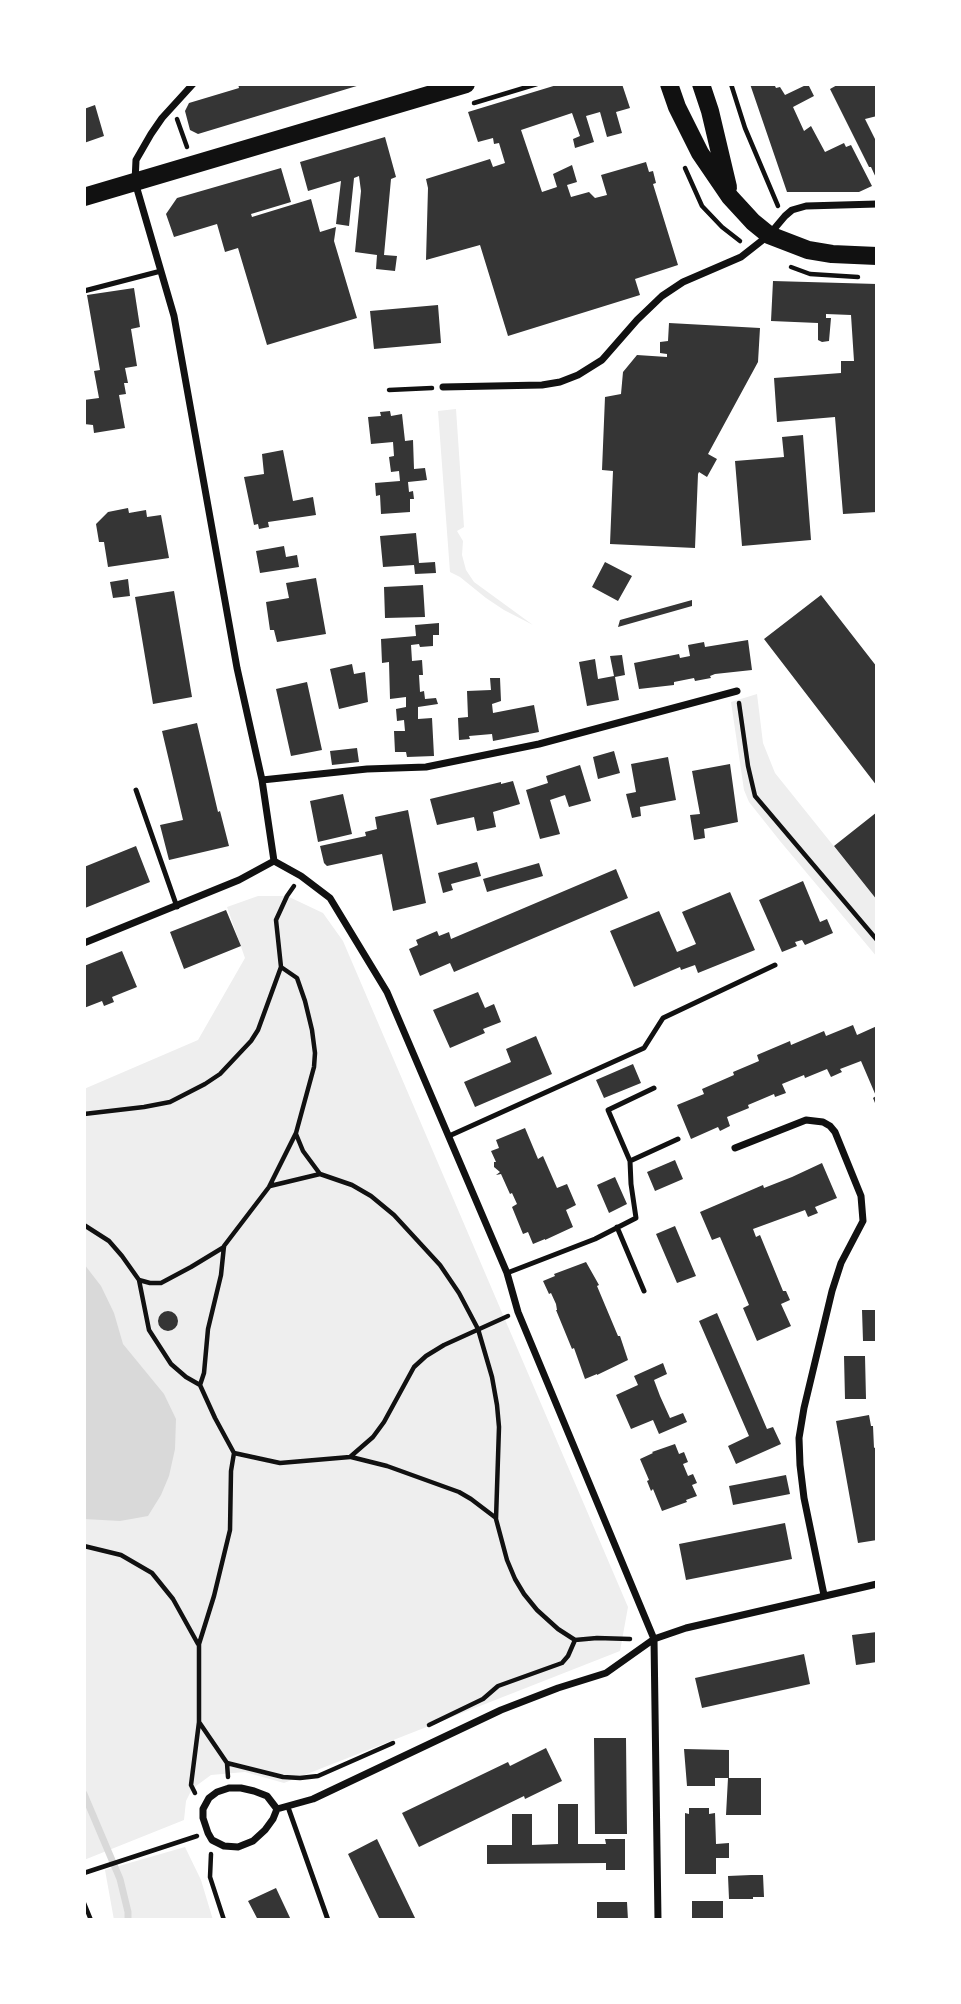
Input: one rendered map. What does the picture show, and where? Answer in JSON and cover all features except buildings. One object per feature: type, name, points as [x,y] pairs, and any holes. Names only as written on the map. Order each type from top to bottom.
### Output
[{"type":"main road","points":[[84,197],[466,84]]},
{"type":"main road","points":[[669,84],[677,107],[700,153],[730,197],[753,222],[769,235],[808,250],[877,256]]},
{"type":"main road","points":[[701,84],[730,197]]},
{"type":"street","points":[[193,84],[151,134],[136,160],[135,182],[174,316],[237,668],[262,780],[274,861]]},
{"type":"street","points":[[443,387],[542,385],[578,375],[614,349],[637,320],[662,296],[683,282],[741,257],[769,235],[792,211],[807,206],[877,204]]},
{"type":"street","points":[[262,780],[367,769],[426,767],[539,744],[737,691]]},
{"type":"street","points":[[274,861],[330,898],[387,992],[507,1273],[518,1312],[654,1639],[658,1920]]},
{"type":"street","points":[[84,943],[177,907],[239,880],[274,861]]},
{"type":"street","points":[[735,1148],[806,1120],[823,1122],[835,1132],[861,1196],[863,1221],[841,1263],[832,1291],[799,1438],[804,1498],[824,1595]]},
{"type":"street","points":[[277,1809],[313,1799],[502,1710],[606,1673],[654,1639],[686,1628],[877,1584]]},
{"type":"street","points":[[241,1787],[254,1791],[267,1797],[277,1809],[265,1830],[253,1841],[238,1847],[224,1846],[210,1836],[203,1818],[203,1809],[209,1798],[229,1788],[241,1787]]},
{"type":"lane","points":[[84,291],[161,271]]},
{"type":"lane","points":[[136,790],[177,907]]},
{"type":"lane","points":[[449,1136],[644,1048],[663,1018],[775,965]]},
{"type":"lane","points":[[507,1273],[595,1239],[636,1218],[630,1161],[608,1110],[654,1088]]},
{"type":"lane","points":[[630,1161],[678,1139]]},
{"type":"lane","points":[[617,1227],[645,1291]]},
{"type":"lane","points":[[288,1807],[328,1920]]},
{"type":"path","points":[[732,84],[773,197],[785,216]]},
{"type":"path","points":[[173,106],[186,145]]},
{"type":"path","points":[[389,390],[443,387]]},
{"type":"path","points":[[737,691],[755,796],[877,940]]},
{"type":"path","points":[[84,1114],[170,1102],[220,1073],[251,1041],[258,1030],[281,967],[275,920],[300,876]]},
{"type":"path","points":[[139,1280],[161,1283],[224,1246],[269,1186],[296,1133],[315,1053],[312,1030],[297,978],[281,967]]},
{"type":"path","points":[[296,1133],[303,1151],[320,1174]]},
{"type":"path","points":[[269,1186],[320,1174],[352,1185],[394,1215],[440,1265],[478,1329],[492,1377],[499,1443],[496,1519],[515,1579],[524,1594],[558,1629],[575,1640],[654,1639]]},
{"type":"path","points":[[84,1225],[109,1241],[139,1280],[149,1330],[171,1364],[200,1385],[234,1453],[230,1530],[199,1644],[199,1722],[191,1785],[203,1809]]},
{"type":"path","points":[[200,1385],[224,1246]]},
{"type":"path","points":[[350,1457],[373,1437],[414,1367],[426,1356],[443,1345],[518,1312]]},
{"type":"path","points":[[234,1453],[280,1462],[350,1457],[387,1466],[459,1492],[496,1519]]},
{"type":"path","points":[[84,1546],[121,1555],[152,1573],[173,1599],[199,1644]]},
{"type":"path","points":[[427,1726],[484,1699],[499,1686],[562,1663],[575,1640]]},
{"type":"path","points":[[199,1722],[227,1763],[229,1788]]},
{"type":"path","points":[[227,1763],[282,1777],[318,1776],[404,1737]]},
{"type":"path","points":[[85,1872],[210,1836],[210,1877],[224,1920]]},
{"type":"path","points":[[84,1903],[91,1920]]},
{"type":"shaded area","points":[[456,409],[464,527],[457,531],[463,541],[462,555],[466,570],[474,582],[533,625],[504,610],[450,572],[438,411]]},
{"type":"shaded area","points":[[757,694],[763,743],[775,773],[877,900],[877,957],[749,802],[744,790],[731,702]]},
{"type":"shaded area","points":[[258,896],[287,896],[323,913],[343,941],[628,1607],[620,1651],[284,1783],[245,1772],[211,1775],[190,1793],[186,1801],[184,1820],[84,1860],[84,1089],[198,1040],[245,958],[227,907]]},
{"type":"shaded area","points":[[84,1264],[101,1286],[114,1313],[123,1344],[164,1394],[176,1419],[175,1449],[169,1476],[148,1516],[120,1521],[84,1519]]},
{"type":"shaded area","points":[[185,1847],[201,1880],[213,1920],[114,1920],[105,1870]]},
{"type":"waterway","points":[[84,1794],[120,1879],[128,1920]]}]
